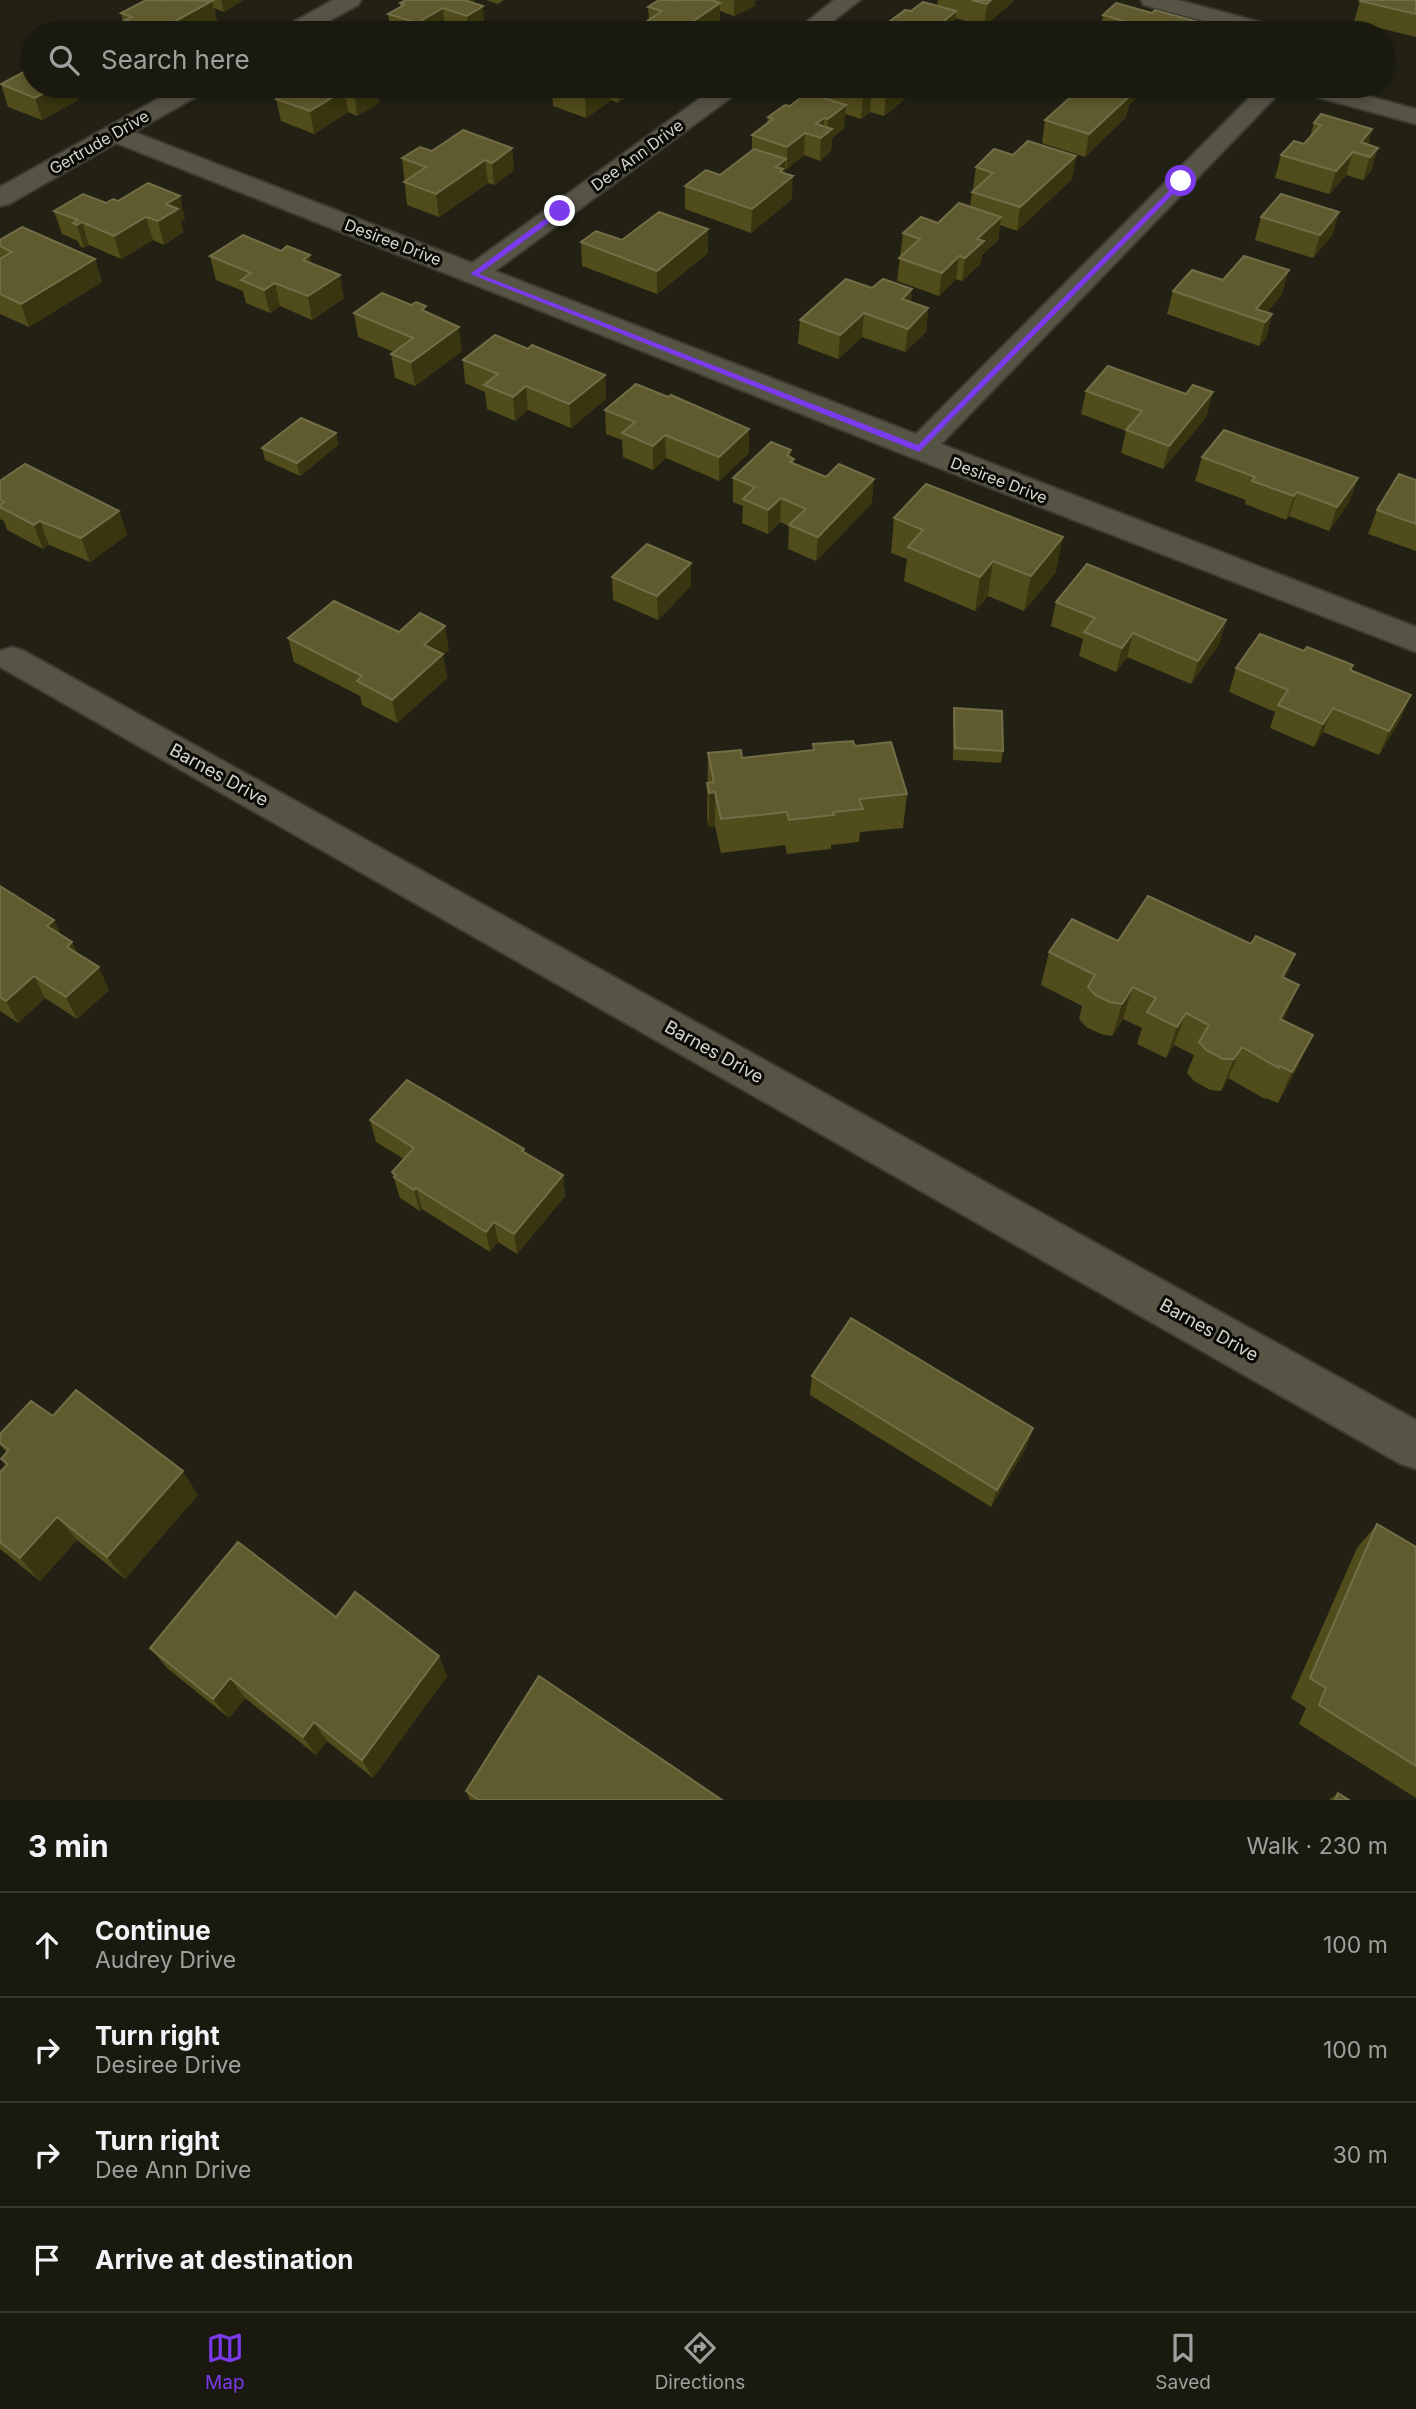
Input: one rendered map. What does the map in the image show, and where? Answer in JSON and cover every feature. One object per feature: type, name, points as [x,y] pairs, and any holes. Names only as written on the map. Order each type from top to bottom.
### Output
[{"type":"street","points":[[312,21],[350,0]]},
{"type":"street","points":[[820,21],[849,0]]},
{"type":"street","points":[[1152,0],[1229,21]]},
{"type":"street","name":"Gertrude Drive","points":[[0,198],[177,98]]},
{"type":"street","name":"Dee Ann Drive","points":[[474,274],[716,98]]},
{"type":"street","points":[[919,449],[1262,98]]},
{"type":"street","points":[[1347,98],[1416,117]]},
{"type":"street","name":"Desiree Drive","points":[[114,133],[919,449],[1416,640]]},
{"type":"street","name":"Barnes Drive","points":[[12,659],[1416,1446]]},
{"type":"building","points":[[146,0],[212,1],[176,21],[124,21],[132,17],[121,13]]},
{"type":"building","points":[[406,0],[464,0],[483,6],[467,16],[443,8],[420,21],[411,21],[388,14],[404,5],[400,3]]},
{"type":"building","points":[[659,0],[711,0],[720,3],[693,21],[647,21],[662,11],[648,7]]},
{"type":"building","points":[[971,0],[991,0],[987,4]]},
{"type":"building","points":[[1416,0],[1416,14],[1360,1]]},
{"type":"building","points":[[923,2],[956,11],[944,21],[890,21],[905,10],[911,11]]},
{"type":"building","points":[[1116,3],[1194,21],[1124,21],[1103,15]]},
{"type":"building","points":[[21,73],[21,92],[1,84]]},
{"type":"building","points":[[278,98],[332,98],[310,111]]},
{"type":"building","points":[[800,98],[823,98],[846,105],[828,119],[824,118],[816,124],[832,129],[821,138],[805,133],[787,147],[752,135],[773,119],[768,117],[785,105],[790,106]]},
{"type":"building","points":[[1070,98],[1128,98],[1089,134],[1045,120]]},
{"type":"building","points":[[1321,114],[1372,129],[1361,142],[1378,148],[1370,157],[1353,152],[1336,171],[1281,155],[1294,141],[1304,144],[1321,125],[1314,123]]},
{"type":"building","points":[[463,130],[512,148],[492,163],[485,160],[436,194],[404,182],[426,167],[402,158],[420,147],[432,151]]},
{"type":"building","points":[[1028,141],[1076,156],[1020,207],[972,192],[993,173],[976,167],[994,149],[1013,155]]},
{"type":"building","points":[[754,149],[786,159],[776,167],[783,169],[780,172],[793,176],[752,209],[685,186],[706,170],[720,175]]},
{"type":"building","points":[[148,183],[180,196],[166,204],[178,209],[158,221],[146,217],[114,236],[82,222],[77,225],[73,223],[78,220],[54,211],[83,194],[106,203],[113,199],[118,201]]},
{"type":"building","points":[[1281,194],[1339,212],[1320,235],[1261,217]]},
{"type":"building","points":[[959,203],[1001,217],[977,239],[984,241],[965,258],[959,256],[942,273],[899,258],[920,239],[903,233],[921,217],[938,223]]},
{"type":"building","points":[[659,212],[708,229],[657,271],[581,242],[596,231],[622,240]]},
{"type":"building","points":[[22,227],[95,259],[21,304],[0,294],[0,259],[12,252],[0,246],[0,240]]},
{"type":"building","points":[[243,235],[281,251],[287,246],[310,255],[303,260],[340,275],[308,296],[275,283],[264,290],[241,280],[251,273],[210,256]]},
{"type":"building","points":[[1244,256],[1289,270],[1256,309],[1272,314],[1265,322],[1173,291],[1192,270],[1223,280]]},
{"type":"building","points":[[846,279],[872,288],[883,279],[912,289],[902,299],[928,308],[908,329],[864,313],[840,335],[800,320]]},
{"type":"building","points":[[382,293],[411,305],[416,302],[426,306],[422,310],[459,327],[411,362],[391,354],[413,338],[354,313]]},
{"type":"building","points":[[495,335],[528,349],[532,345],[605,375],[569,404],[526,386],[513,397],[484,385],[498,374],[463,360]]},
{"type":"building","points":[[1108,366],[1186,394],[1193,385],[1213,392],[1169,446],[1126,430],[1142,411],[1086,391]]},
{"type":"building","points":[[636,384],[668,397],[671,395],[749,429],[719,457],[665,435],[653,446],[622,433],[635,422],[605,410]]},
{"type":"building","points":[[301,418],[336,433],[297,463],[262,448]]},
{"type":"building","points":[[1224,430],[1358,478],[1337,507],[1297,492],[1294,496],[1252,481],[1255,477],[1202,457]]},
{"type":"building","points":[[771,442],[791,450],[787,455],[794,459],[790,462],[826,477],[839,464],[874,479],[818,537],[789,525],[806,509],[781,498],[768,510],[743,499],[755,487],[733,478]]},
{"type":"building","points":[[25,464],[119,511],[81,538],[40,521],[34,525],[0,507],[4,502],[0,500],[0,481]]},
{"type":"building","points":[[1399,474],[1416,480],[1416,524],[1377,510]]},
{"type":"building","points":[[926,484],[1063,537],[1031,576],[993,561],[980,577],[908,547],[923,530],[894,518]]},
{"type":"building","points":[[647,544],[691,563],[657,596],[612,577]]},
{"type":"building","points":[[1087,564],[1226,620],[1198,661],[1133,633],[1122,648],[1084,632],[1095,618],[1056,602]]},
{"type":"building","points":[[334,601],[399,632],[420,613],[445,626],[424,645],[443,654],[392,700],[357,681],[362,676],[288,638]]},
{"type":"building","points":[[1260,634],[1304,651],[1307,647],[1353,665],[1350,670],[1411,695],[1389,731],[1333,708],[1323,724],[1278,705],[1288,690],[1236,668]]},
{"type":"building","points":[[954,708],[1002,711],[1003,751],[955,748]]},
{"type":"building","points":[[853,741],[855,746],[891,742],[907,794],[859,799],[863,809],[833,812],[834,815],[789,820],[787,812],[721,819],[715,792],[709,793],[707,783],[714,782],[708,753],[741,750],[742,758],[814,750],[813,744]]},
{"type":"building","points":[[0,886],[54,920],[47,926],[72,942],[67,947],[99,967],[66,997],[34,976],[6,1001],[0,997]]},
{"type":"building","points":[[1148,896],[1251,944],[1256,936],[1295,954],[1282,977],[1299,985],[1280,1019],[1313,1035],[1292,1072],[1280,1066],[1279,1068],[1242,1047],[1234,1059],[1223,1059],[1206,1050],[1199,1042],[1209,1025],[1186,1013],[1177,1027],[1147,1012],[1156,998],[1133,987],[1122,1004],[1110,1002],[1095,995],[1088,987],[1095,975],[1049,952],[1072,919],[1118,941]]},
{"type":"building","points":[[407,1080],[563,1175],[514,1234],[494,1222],[486,1232],[394,1177],[396,1175],[392,1172],[414,1148],[370,1120]]},
{"type":"building","points":[[851,1318],[1033,1428],[997,1490],[812,1376]]},
{"type":"building","points":[[76,1390],[183,1471],[107,1557],[57,1517],[20,1558],[0,1542],[0,1472],[8,1464],[1,1459],[9,1450],[0,1443],[0,1434],[31,1401],[53,1416]]},
{"type":"building","points":[[1377,1524],[1416,1547],[1416,1766],[1319,1705],[1326,1688],[1310,1678]]},
{"type":"building","points":[[238,1542],[336,1617],[355,1592],[439,1656],[362,1760],[314,1722],[303,1737],[230,1678],[213,1699],[150,1648]]},
{"type":"building","points":[[539,1676],[722,1800],[479,1800],[466,1791]]},
{"type":"building","points":[[1338,1793],[1349,1800],[1335,1800]]},
{"type":"route","points":[[560,211],[474,274],[919,449],[1181,181]]}]
